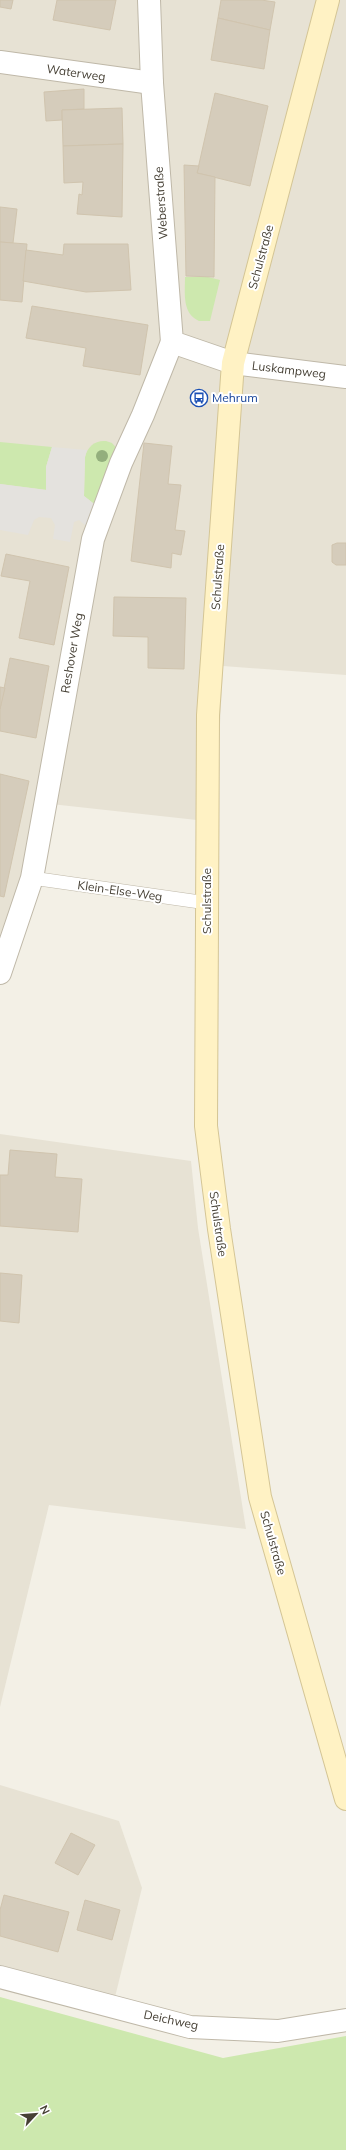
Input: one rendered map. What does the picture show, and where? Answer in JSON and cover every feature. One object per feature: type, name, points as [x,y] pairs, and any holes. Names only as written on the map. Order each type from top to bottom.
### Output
[{"type":"main road","name":"Schulstraße","points":[[328,0],[233,363],[208,715],[206,1126],[219,1229],[260,1497],[345,1793]]},
{"type":"street","name":"Weberstraße","points":[[149,0],[152,83],[172,342]]},
{"type":"street","name":"Waterweg","points":[[0,62],[152,83]]},
{"type":"street","points":[[172,342],[233,363]]},
{"type":"street","name":"Reshover Weg","points":[[0,974],[32,878],[93,539],[121,464],[143,415],[172,342]]},
{"type":"street","name":"Luskampweg","points":[[233,363],[346,378]]},
{"type":"street","name":"Deichweg","points":[[0,1977],[190,2027],[278,2030],[346,2020]]},
{"type":"lane","name":"Klein-Else-Weg","points":[[32,878],[207,903]]},
{"type":"shaded area","points":[[0,0],[346,0],[346,675],[223,666],[215,822],[51,804],[0,970]]},
{"type":"shaded area","points":[[52,447],[87,450],[85,457],[84,496],[93,503],[107,505],[87,527],[79,520],[74,522],[70,542],[53,539],[55,525],[51,518],[39,517],[34,520],[28,535],[0,530],[0,484],[46,490],[46,467]]},
{"type":"shaded area","points":[[0,1134],[191,1161],[198,1228],[246,1529],[49,1505],[0,1707]]},
{"type":"shaded area","points":[[0,1785],[119,1821],[142,1888],[115,1997],[0,1965]]},
{"type":"green space","points":[[185,277],[208,277],[220,280],[210,321],[199,321],[194,318],[187,308],[185,296]]},
{"type":"green space","points":[[106,441],[112,443],[120,452],[107,505],[93,503],[84,496],[86,453],[95,443]]},
{"type":"green space","points":[[0,442],[52,447],[46,467],[47,490],[0,484]]},
{"type":"green space","points":[[0,1997],[223,2058],[346,2036],[346,2150],[0,2150]]},
{"type":"building","points":[[0,0],[13,0],[11,9],[0,7]]},
{"type":"building","points":[[57,0],[116,0],[110,30],[53,20]]},
{"type":"building","points":[[221,0],[261,0],[275,2],[270,30],[218,18]]},
{"type":"building","points":[[218,18],[270,30],[264,69],[211,60]]},
{"type":"building","points":[[84,89],[84,109],[62,110],[62,120],[46,121],[44,92]]},
{"type":"building","points":[[215,93],[268,106],[250,186],[197,173]]},
{"type":"building","points":[[122,108],[123,144],[63,146],[62,110]]},
{"type":"building","points":[[123,144],[122,217],[77,214],[79,194],[82,195],[83,182],[64,183],[63,146]]},
{"type":"building","points":[[184,165],[199,166],[197,173],[215,177],[214,277],[186,276]]},
{"type":"building","points":[[0,207],[17,209],[13,243],[0,242]]},
{"type":"building","points":[[0,242],[27,244],[22,302],[0,300]]},
{"type":"building","points":[[64,244],[128,244],[131,290],[86,292],[23,281],[26,250],[63,255]]},
{"type":"building","points":[[32,306],[148,325],[140,375],[83,366],[86,348],[26,338]]},
{"type":"building","points":[[144,443],[172,446],[168,484],[181,485],[175,530],[185,531],[181,555],[172,553],[171,568],[131,561]]},
{"type":"building","points":[[337,543],[346,543],[346,565],[336,565],[332,562],[332,545]]},
{"type":"building","points":[[6,554],[69,567],[54,645],[19,638],[30,581],[1,576]]},
{"type":"building","points":[[114,597],[186,598],[184,669],[148,668],[148,637],[113,636]]},
{"type":"building","points":[[10,658],[49,666],[36,738],[0,731],[0,709]]},
{"type":"building","points":[[0,687],[5,688],[0,709]]},
{"type":"building","points":[[0,774],[29,781],[4,897],[0,896]]},
{"type":"building","points":[[10,1150],[57,1154],[55,1177],[82,1179],[78,1232],[0,1226],[0,1175],[8,1175]]},
{"type":"building","points":[[0,1273],[22,1275],[19,1323],[0,1321]]},
{"type":"building","points":[[71,1833],[95,1845],[78,1875],[55,1863]]},
{"type":"building","points":[[4,1895],[69,1912],[58,1952],[0,1936],[0,1910]]},
{"type":"building","points":[[85,1900],[120,1910],[112,1940],[77,1930]]},
{"type":"place","name":"Mehrum","points":[[199,398]]}]
